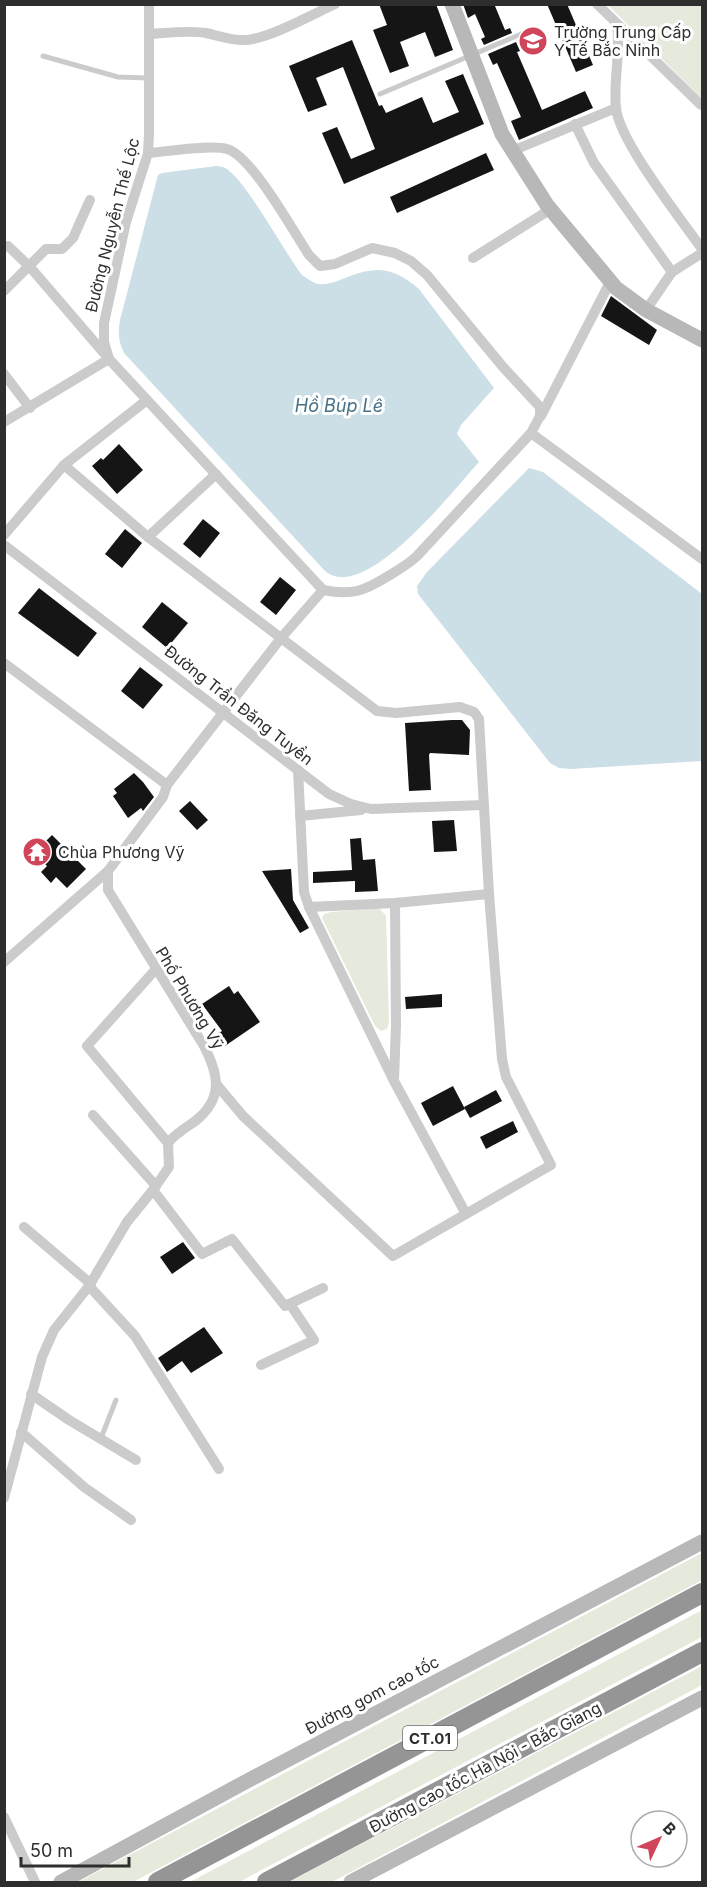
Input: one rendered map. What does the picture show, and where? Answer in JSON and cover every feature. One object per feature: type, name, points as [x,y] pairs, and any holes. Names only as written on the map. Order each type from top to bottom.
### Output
[{"type":"highway","name":"CT.01","points":[[158,1882],[702,1593]]},
{"type":"highway","name":"Đường cao tốc Hà Nội - Bắc Giang","points":[[267,1882],[702,1652]]},
{"type":"main road","points":[[452,4],[502,134],[551,209],[610,282],[646,310],[702,340]]},
{"type":"main road","name":"Đường gom cao tốc","points":[[60,1882],[702,1542]]},
{"type":"main road","points":[[351,1882],[702,1698]]},
{"type":"street","name":"Đường Nguyễn Thế Lộc","points":[[109,359],[104,342],[104,323],[126,222],[148,153],[149,4]]},
{"type":"street","points":[[149,34],[186,31],[235,40],[250,40],[335,4]]},
{"type":"street","points":[[597,4],[617,26],[701,105]]},
{"type":"street","points":[[617,26],[619,40],[616,108],[618,121],[634,150],[702,251],[672,272],[646,310]]},
{"type":"street","points":[[512,151],[616,108]]},
{"type":"street","points":[[575,124],[594,163],[672,272]]},
{"type":"street","points":[[148,153],[223,148],[236,153],[251,168],[302,245],[320,266],[326,267],[372,249],[395,253],[411,261],[427,275],[503,367],[539,404],[540,416]]},
{"type":"street","points":[[4,291],[46,249],[62,249],[73,238],[90,200]]},
{"type":"street","points":[[473,258],[551,209]]},
{"type":"street","points":[[8,246],[30,267],[109,359],[323,590],[343,594],[370,587],[411,562],[531,433],[610,282]]},
{"type":"street","points":[[4,422],[109,359]]},
{"type":"street","points":[[4,374],[30,408]]},
{"type":"street","points":[[4,536],[64,465],[147,400]]},
{"type":"street","points":[[531,433],[702,559]]},
{"type":"street","points":[[64,465],[148,537],[377,711],[396,712],[460,706],[474,712],[479,719],[489,894],[502,1059],[506,1077],[551,1165],[393,1256],[243,1116],[217,1085],[206,1110],[168,1143]]},
{"type":"street","points":[[148,537],[216,474]]},
{"type":"street","name":"Đường Trần Đăng Tuyển","points":[[4,545],[329,794],[351,804],[371,809],[484,805]]},
{"type":"street","points":[[4,962],[108,871],[163,797],[166,785],[280,638],[323,590]]},
{"type":"street","points":[[4,663],[166,785]]},
{"type":"street","points":[[298,770],[304,892],[309,907],[394,1081],[466,1214]]},
{"type":"street","points":[[300,816],[371,809]]},
{"type":"street","name":"Phố Phương Vỹ","points":[[108,871],[108,890],[204,1046],[217,1077],[217,1085]]},
{"type":"street","points":[[309,907],[395,903],[489,894]]},
{"type":"street","points":[[394,1081],[395,903]]},
{"type":"street","points":[[4,1498],[42,1357],[54,1330],[90,1285],[128,1222],[169,1167],[168,1143],[87,1046],[156,969]]},
{"type":"street","points":[[93,1115],[155,1188],[202,1254],[232,1239],[285,1306],[323,1288]]},
{"type":"street","points":[[24,1227],[90,1285],[135,1336],[219,1469]]},
{"type":"street","points":[[261,1365],[314,1340],[290,1304]]},
{"type":"street","points":[[32,1394],[101,1440],[136,1460]]},
{"type":"street","points":[[21,1432],[84,1487],[131,1520]]},
{"type":"street","points":[[4,1817],[35,1882]]},
{"type":"lane","points":[[380,94],[532,29]]},
{"type":"lane","points":[[44,56],[118,77],[149,78]]},
{"type":"lane","points":[[101,1440],[116,1401]]},
{"type":"shaded area","points":[[608,5],[702,5],[702,99]]},
{"type":"shaded area","points":[[379,908],[386,916],[389,1022],[387,1029],[381,1031],[375,1026],[322,918],[324,914],[331,912]]},
{"type":"shaded area","points":[[702,1553],[702,1580],[133,1882],[78,1882]]},
{"type":"shaded area","points":[[702,1610],[702,1637],[239,1882],[190,1882]]},
{"type":"shaded area","points":[[702,1666],[702,1685],[332,1882],[289,1882]]},
{"type":"water","name":"Hồ Búp Lê","points":[[216,166],[225,168],[243,185],[302,275],[318,284],[335,282],[360,273],[379,270],[403,277],[419,289],[494,388],[461,425],[457,434],[479,462],[408,539],[363,572],[342,577],[325,571],[125,354],[121,345],[120,320],[158,175]]},
{"type":"water","points":[[529,468],[543,472],[702,594],[702,761],[571,769],[559,768],[550,763],[418,594],[417,586],[427,572]]},
{"type":"building","points":[[379,4],[436,4],[453,50],[435,57],[425,32],[400,42],[409,66],[390,73],[373,30],[387,25]]},
{"type":"building","points":[[463,4],[498,4],[495,6],[505,30],[510,28],[512,33],[484,45],[481,39],[485,37],[475,14],[468,18]]},
{"type":"building","points":[[547,4],[567,4],[593,65],[576,72]]},
{"type":"building","points":[[352,40],[379,106],[382,105],[386,113],[422,97],[433,123],[459,112],[445,81],[463,74],[484,124],[344,184],[322,133],[337,127],[351,159],[375,149],[343,67],[316,78],[327,105],[308,112],[289,66]]},
{"type":"building","points":[[516,42],[520,51],[517,52],[542,110],[585,91],[593,108],[519,140],[511,121],[521,117],[497,63],[493,65],[488,54]]},
{"type":"building","points":[[486,153],[494,170],[397,213],[390,197]]},
{"type":"building","points":[[611,296],[657,330],[649,345],[601,316]]},
{"type":"building","points":[[119,444],[143,470],[117,494],[92,466],[101,458],[103,460]]},
{"type":"building","points":[[203,519],[220,533],[200,558],[183,544]]},
{"type":"building","points":[[125,529],[142,543],[122,568],[105,554]]},
{"type":"building","points":[[280,577],[296,590],[276,615],[260,602]]},
{"type":"building","points":[[39,588],[97,633],[78,657],[18,613]]},
{"type":"building","points":[[162,602],[188,623],[167,648],[142,627]]},
{"type":"building","points":[[140,667],[163,685],[143,709],[121,691]]},
{"type":"building","points":[[462,720],[470,730],[469,755],[430,753],[431,790],[409,791],[405,723]]},
{"type":"building","points":[[134,773],[154,797],[143,811],[141,808],[128,818],[113,796],[117,793],[114,789]]},
{"type":"building","points":[[190,801],[208,820],[197,830],[179,811]]},
{"type":"building","points":[[454,820],[457,851],[434,852],[432,821]]},
{"type":"building","points":[[52,835],[86,869],[67,888],[56,877],[51,883],[41,872],[47,866],[34,853]]},
{"type":"building","points":[[361,838],[363,860],[375,859],[378,891],[355,892],[355,881],[313,883],[313,872],[352,870],[350,839]]},
{"type":"building","points":[[291,869],[293,900],[309,928],[300,933],[262,871]]},
{"type":"building","points":[[229,986],[234,994],[238,991],[260,1022],[222,1048],[214,1036],[222,1031],[202,1004]]},
{"type":"building","points":[[442,994],[442,1007],[406,1009],[405,997]]},
{"type":"building","points":[[453,1086],[465,1109],[433,1126],[421,1103]]},
{"type":"building","points":[[496,1090],[502,1101],[470,1118],[464,1107]]},
{"type":"building","points":[[513,1121],[518,1132],[486,1149],[480,1137]]},
{"type":"building","points":[[183,1242],[195,1258],[172,1274],[160,1257]]},
{"type":"building","points":[[204,1327],[223,1353],[191,1373],[182,1361],[167,1372],[158,1358]]},
{"type":"place","name":"Trường Trung Cấp Y Tế Bắc Ninh","points":[[533,41]]},
{"type":"place","name":"Chùa Phương Vỹ","points":[[37,852]]}]
